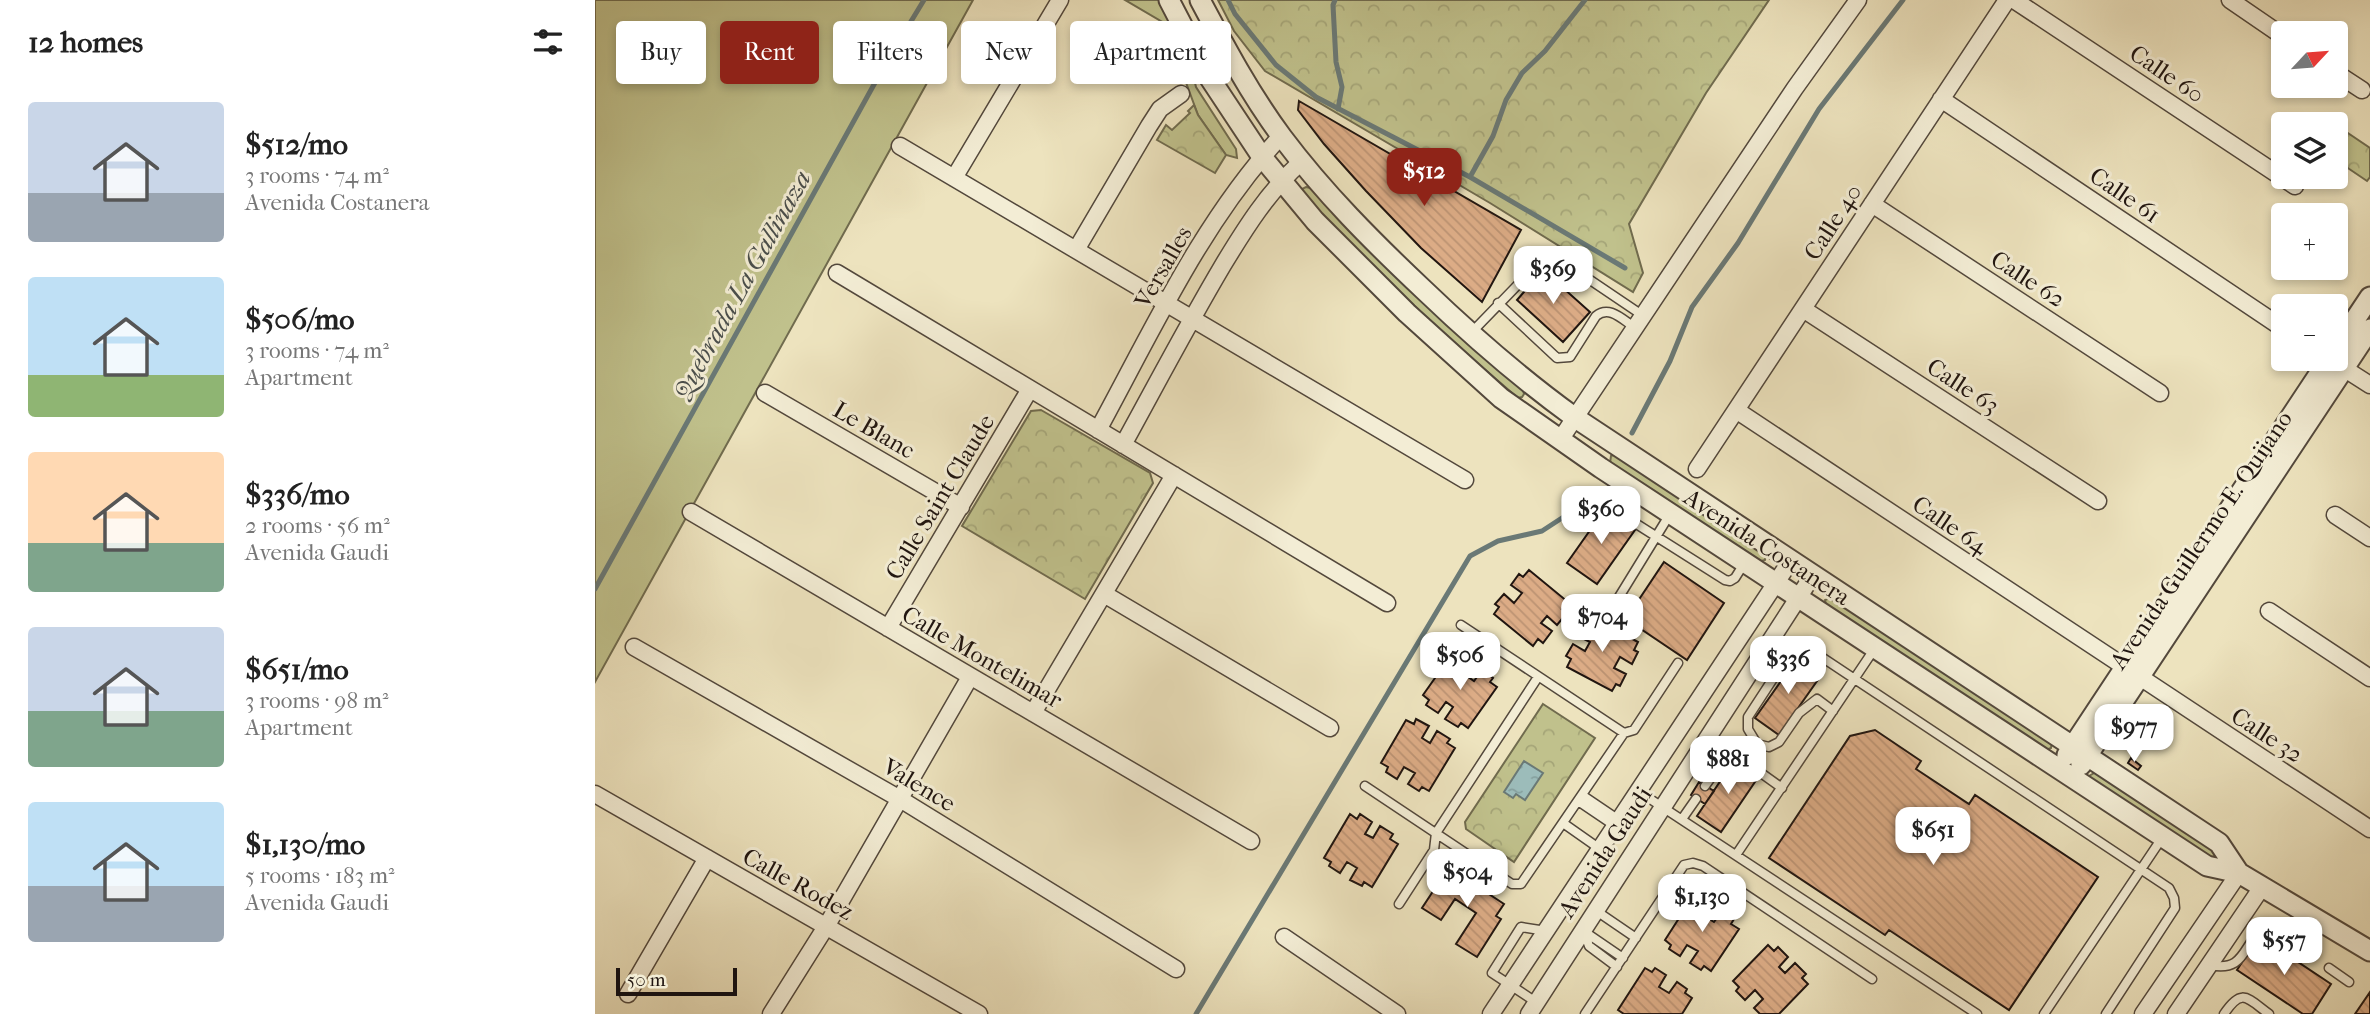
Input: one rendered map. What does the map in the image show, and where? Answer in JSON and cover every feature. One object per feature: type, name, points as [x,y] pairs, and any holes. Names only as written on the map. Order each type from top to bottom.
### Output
[{"type":"street","points":[[954,178],[1060,0]]},
{"type":"street","name":"Avenida Costanera","points":[[1169,0],[1209,77],[1262,157],[1315,221],[1407,313],[1501,398],[1670,514],[2162,838],[2207,866],[2239,873],[2370,951]]},
{"type":"street","name":"Avenida Costanera","points":[[1200,0],[1232,61],[1301,162],[1372,241],[1526,383],[2219,843],[2239,873]]},
{"type":"street","points":[[1560,440],[1795,88],[1858,0]]},
{"type":"street","name":"Calle 40","points":[[1697,469],[2007,0]]},
{"type":"street","name":"Calle 60","points":[[2014,0],[2271,170]]},
{"type":"street","points":[[2230,0],[2271,28]]},
{"type":"street","points":[[2349,82],[2361,90]]},
{"type":"street","points":[[1076,250],[1160,109],[1181,94]]},
{"type":"street","name":"Calle 61","points":[[1941,99],[2271,320]]},
{"type":"street","name":"Versalles","points":[[1098,430],[1167,304],[1226,205],[1281,136]]},
{"type":"street","points":[[900,146],[1465,480]]},
{"type":"street","name":"Versalles","points":[[1123,445],[1191,318],[1249,222],[1281,180],[1301,162]]},
{"type":"street","name":"Calle 62","points":[[1873,204],[2159,393]]},
{"type":"street","points":[[1226,205],[1249,222]]},
{"type":"street","points":[[837,273],[1387,603]]},
{"type":"street","points":[[2348,330],[2370,296]]},
{"type":"street","name":"Calle 63","points":[[1803,309],[2098,500]]},
{"type":"street","name":"Avenida Guillermo E. Quijano","points":[[2348,349],[2370,329]]},
{"type":"street","name":"Avenida Guillermo E. Quijano","points":[[2066,773],[2328,371]]},
{"type":"street","points":[[2348,371],[2370,385]]},
{"type":"street","name":"Calle Saint Claude","points":[[888,628],[1030,389]]},
{"type":"street","name":"Le Blanc","points":[[765,393],[961,507]]},
{"type":"street","name":"Calle 64","points":[[1736,410],[2132,673]]},
{"type":"street","points":[[1033,713],[1174,475]]},
{"type":"street","name":"Calle Montelimar","points":[[691,512],[1251,841]]},
{"type":"street","points":[[2335,515],[2370,538]]},
{"type":"street","name":"Avenida Gaudi","points":[[1491,1014],[1791,559]]},
{"type":"street","name":"Avenida Gaudi","points":[[1532,1008],[1813,575]]},
{"type":"street","points":[[1104,594],[1330,728]]},
{"type":"street","points":[[2269,611],[2370,678]]},
{"type":"street","name":"Valence","points":[[634,647],[900,799],[1176,969]]},
{"type":"street","name":"Calle 32","points":[[2132,673],[2370,830]]},
{"type":"street","points":[[771,1014],[827,925],[971,677]]},
{"type":"street","name":"Calle Rodez","points":[[595,794],[979,1014]]},
{"type":"street","points":[[1600,849],[1628,859]]},
{"type":"street","points":[[628,994],[707,858]]},
{"type":"street","points":[[2143,1014],[2239,873]]},
{"type":"street","points":[[2176,1014],[2262,887]]},
{"type":"street","points":[[1558,912],[1583,930]]},
{"type":"street","points":[[1284,937],[1397,1014]]},
{"type":"street","name":"Avenida Gaudi","points":[[1502,1014],[1508,1004],[1510,985]]},
{"type":"lane","points":[[1470,334],[1537,265],[1550,260],[1565,263],[1638,321]]},
{"type":"lane","points":[[1498,303],[1557,358],[1570,357],[1602,310],[1638,321]]},
{"type":"lane","points":[[1605,504],[1725,580],[1735,578],[1745,562]]},
{"type":"lane","points":[[1619,597],[1670,514]]},
{"type":"lane","points":[[1461,625],[1624,733]]},
{"type":"lane","points":[[1833,710],[1817,699],[1799,713],[1779,742],[1769,747],[1757,744],[1748,729],[1748,717],[1789,654],[1797,647],[1805,646],[2169,888],[2175,908],[2106,1014]]},
{"type":"lane","points":[[1736,855],[1875,648]]},
{"type":"lane","points":[[1365,786],[1513,884],[1521,884],[1624,733],[1634,730],[1678,663]]},
{"type":"lane","points":[[1399,904],[1434,850],[1436,833],[1538,677]]},
{"type":"lane","points":[[1708,736],[1781,788]]},
{"type":"lane","points":[[1705,786],[1730,751]]},
{"type":"lane","points":[[1638,791],[1977,1014]]},
{"type":"lane","points":[[1580,798],[1617,823]]},
{"type":"lane","points":[[1682,819],[1696,799]]},
{"type":"lane","points":[[1563,823],[1600,849]]},
{"type":"lane","points":[[2044,1014],[2162,838]]},
{"type":"lane","points":[[1585,1014],[1683,865],[1693,863],[1703,866],[1873,979]]},
{"type":"lane","points":[[1595,910],[1636,938]]},
{"type":"lane","points":[[1532,1008],[1510,985],[1492,973],[1521,927],[1546,931]]},
{"type":"lane","points":[[2210,965],[2223,967],[2235,964],[2262,928],[2313,956]]},
{"type":"lane","points":[[1583,930],[1623,958]]},
{"type":"lane","points":[[1583,930],[1590,946],[1617,967]]},
{"type":"lane","points":[[2329,968],[2349,982]]},
{"type":"lane","points":[[2224,1014],[2233,1000],[2244,996],[2269,1014]]},
{"type":"green space","points":[[595,0],[973,0],[947,47],[947,21],[833,21],[833,84],[926,84],[595,682]]},
{"type":"green space","points":[[1125,0],[1159,0],[1170,21],[1161,21]]},
{"type":"green space","points":[[1218,0],[1769,0],[1706,93],[1629,224],[1643,273],[1633,292],[1490,203],[1265,71],[1229,21]]},
{"type":"green space","points":[[1187,84],[1195,84],[1236,149],[1237,158],[1226,155],[1198,115]]},
{"type":"green space","points":[[1194,105],[1226,155],[1215,173],[1157,140],[1166,125],[1172,130],[1190,113],[1188,111]]},
{"type":"green space","points":[[2348,133],[2370,148],[2370,177],[2367,181],[2348,168]]},
{"type":"green space","points":[[1306,187],[1413,292],[1523,390],[1522,397],[1518,398],[1490,374],[1380,274],[1303,194],[1302,189]]},
{"type":"green space","points":[[1041,410],[1150,473],[1153,483],[1085,599],[962,526],[1031,411]]},
{"type":"green space","points":[[1615,454],[1766,554],[1765,560],[1761,561],[1610,463],[1611,456]]},
{"type":"green space","points":[[1832,597],[2052,742],[2051,748],[2046,750],[1826,605],[1825,600]]},
{"type":"green space","points":[[1543,704],[1595,738],[1514,862],[1466,829],[1465,822]]},
{"type":"green space","points":[[2096,772],[2219,852],[2218,860],[2214,861],[2091,779],[2089,776]]},
{"type":"water","points":[[1524,761],[1543,773],[1525,800],[1516,794],[1513,798],[1504,792]]},
{"type":"building","points":[[1299,101],[1521,230],[1482,302],[1421,248],[1366,191],[1298,110]]},
{"type":"building","points":[[1543,270],[1590,312],[1563,342],[1517,300]]},
{"type":"building","points":[[1605,509],[1635,530],[1597,584],[1567,563]]},
{"type":"building","points":[[1664,562],[1724,603],[1687,660],[1626,619]]},
{"type":"building","points":[[1529,570],[1568,602],[1562,609],[1567,613],[1557,625],[1547,616],[1541,623],[1552,631],[1543,643],[1538,639],[1533,646],[1494,614],[1499,607],[1495,604],[1504,594],[1514,603],[1522,593],[1511,585],[1519,574],[1523,577]]},
{"type":"building","points":[[1594,618],[1638,642],[1634,650],[1638,652],[1632,664],[1620,657],[1614,668],[1626,674],[1620,686],[1616,684],[1612,691],[1567,667],[1571,659],[1566,656],[1573,644],[1585,651],[1590,642],[1578,636],[1585,623],[1590,625]]},
{"type":"building","points":[[1452,654],[1458,659],[1461,655],[1472,663],[1464,674],[1474,681],[1482,670],[1493,678],[1490,682],[1497,687],[1468,728],[1461,723],[1458,727],[1445,719],[1453,707],[1446,702],[1438,713],[1426,705],[1429,700],[1423,695]]},
{"type":"building","points":[[1798,657],[1822,674],[1779,735],[1755,718]]},
{"type":"building","points":[[1416,719],[1429,726],[1422,738],[1430,743],[1437,731],[1450,739],[1447,743],[1455,748],[1429,791],[1422,787],[1419,791],[1408,784],[1415,773],[1404,767],[1397,779],[1386,772],[1388,767],[1381,763],[1406,720],[1414,724]]},
{"type":"building","points":[[1875,730],[1921,761],[1916,769],[1969,804],[1975,795],[2098,877],[2009,1010],[1889,930],[1885,935],[1769,858],[1850,736]]},
{"type":"building","points":[[2131,758],[2141,766],[2138,770],[2128,763]]},
{"type":"building","points":[[1735,759],[1759,776],[1721,832],[1697,816]]},
{"type":"building","points":[[1699,782],[1714,791],[1705,804],[1691,795]]},
{"type":"building","points":[[1350,814],[1357,819],[1360,814],[1372,822],[1365,834],[1373,838],[1380,826],[1393,834],[1390,839],[1398,844],[1372,887],[1364,882],[1362,886],[1350,880],[1357,868],[1347,862],[1340,873],[1329,866],[1331,862],[1324,858]]},
{"type":"building","points":[[1447,870],[1458,877],[1460,875],[1504,904],[1496,916],[1501,919],[1477,957],[1456,944],[1476,913],[1455,899],[1441,920],[1422,908]]},
{"type":"building","points":[[1692,898],[1699,903],[1702,898],[1714,906],[1706,917],[1714,922],[1722,911],[1734,919],[1731,924],[1739,929],[1711,971],[1704,966],[1701,970],[1690,963],[1698,951],[1687,945],[1680,956],[1669,949],[1671,945],[1665,940]]},
{"type":"building","points":[[2259,936],[2331,984],[2312,1014],[2303,1014],[2237,970]]},
{"type":"building","points":[[1768,945],[1774,951],[1778,947],[1788,957],[1779,967],[1785,973],[1795,963],[1806,974],[1802,978],[1808,984],[1779,1014],[1760,1014],[1754,1008],[1763,999],[1755,990],[1745,1000],[1736,991],[1739,987],[1733,981]]},
{"type":"building","points":[[1645,968],[1652,972],[1655,968],[1666,975],[1659,987],[1669,993],[1677,982],[1687,989],[1685,993],[1692,998],[1682,1014],[1624,1014],[1618,1010]]},
{"type":"building","points":[[2370,992],[2370,1014],[2355,1014]]},
{"type":"waterway","name":"Quebrada La Gallinaza","points":[[595,589],[887,61],[924,0]]},
{"type":"waterway","points":[[1228,0],[1235,14],[1276,65],[1316,97],[1470,177],[1625,268]]},
{"type":"waterway","points":[[1335,0],[1336,62],[1342,87],[1338,109]]},
{"type":"waterway","points":[[1470,177],[1493,136],[1506,100],[1522,73],[1545,51],[1585,0]]},
{"type":"waterway","points":[[1632,433],[1670,361],[1692,307],[1738,243],[1819,109],[1903,0]]},
{"type":"waterway","points":[[1196,1014],[1470,556],[1498,541],[1542,531],[1565,516],[1587,494]]}]
